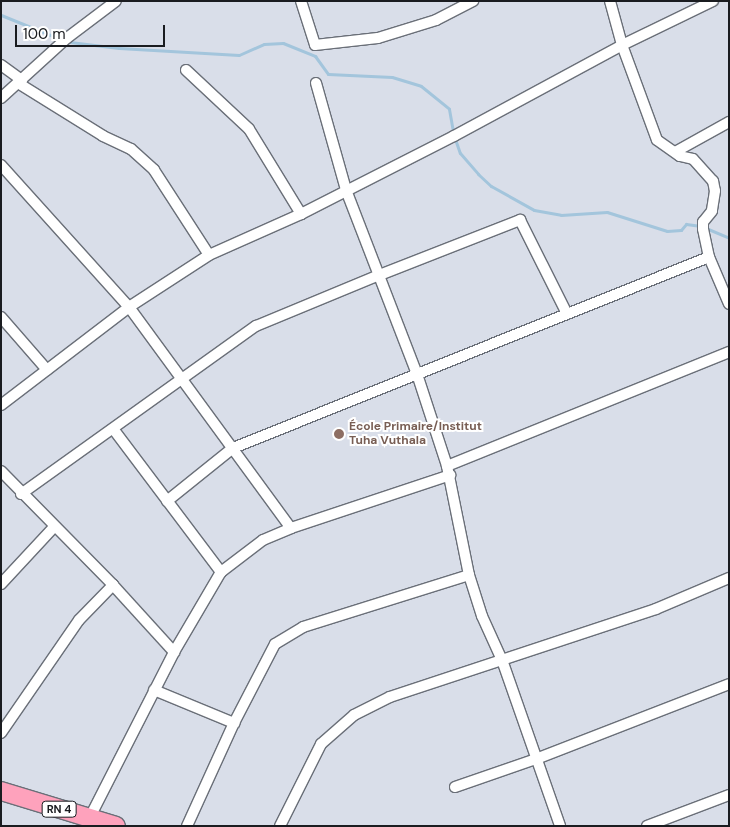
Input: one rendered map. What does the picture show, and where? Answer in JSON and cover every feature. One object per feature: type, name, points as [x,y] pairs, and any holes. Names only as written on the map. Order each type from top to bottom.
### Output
[{"type":"highway","name":"RN 4","points":[[1,791],[116,826]]},
{"type":"street","points":[[1,98],[67,38],[116,1]]},
{"type":"street","points":[[301,1],[315,45],[378,38],[436,20],[473,1]]},
{"type":"street","points":[[610,1],[622,45],[657,140],[675,152],[693,159],[713,181],[715,191],[712,211],[703,225],[709,257],[729,304]]},
{"type":"street","points":[[1,405],[129,307],[209,255],[302,214],[454,136],[622,45],[713,1]]},
{"type":"street","points":[[1,65],[20,82],[103,136],[131,149],[154,170],[209,255]]},
{"type":"street","points":[[186,70],[250,129],[302,214]]},
{"type":"street","points":[[316,82],[346,190],[377,276],[417,374],[448,470],[470,576],[482,616],[502,660],[560,826]]},
{"type":"street","points":[[675,152],[729,122]]},
{"type":"street","points":[[1,165],[129,307],[292,528]]},
{"type":"street","points":[[21,494],[114,430],[256,326],[520,220],[567,314]]},
{"type":"street","points":[[167,501],[233,448],[709,257]]},
{"type":"street","points":[[1,317],[47,370]]},
{"type":"street","points":[[90,817],[174,652],[221,572],[263,540],[448,470],[729,352]]},
{"type":"street","points":[[114,430],[221,572]]},
{"type":"street","points":[[1,471],[174,652]]},
{"type":"street","points":[[1,584],[54,527]]},
{"type":"street","points":[[187,826],[234,723],[276,644],[303,627],[470,576]]},
{"type":"street","points":[[280,826],[321,744],[354,715],[390,697],[656,608],[729,578]]},
{"type":"street","points":[[1,732],[79,620],[112,585]]},
{"type":"street","points":[[455,787],[536,759],[729,684]]},
{"type":"street","points":[[154,690],[234,723]]},
{"type":"street","points":[[648,826],[729,795]]},
{"type":"waterway","points":[[1,15],[63,40]]},
{"type":"waterway","points":[[70,42],[119,48],[239,55],[264,44],[283,43],[315,56],[328,74],[392,77],[421,86],[449,109],[454,136],[460,153],[478,174],[491,186],[534,210],[561,215],[607,212],[667,231],[681,230],[686,224],[701,226],[729,238]]},
{"type":"place","name":"École Primaire/Institut Tuha Vuthala","points":[[339,434]]}]
